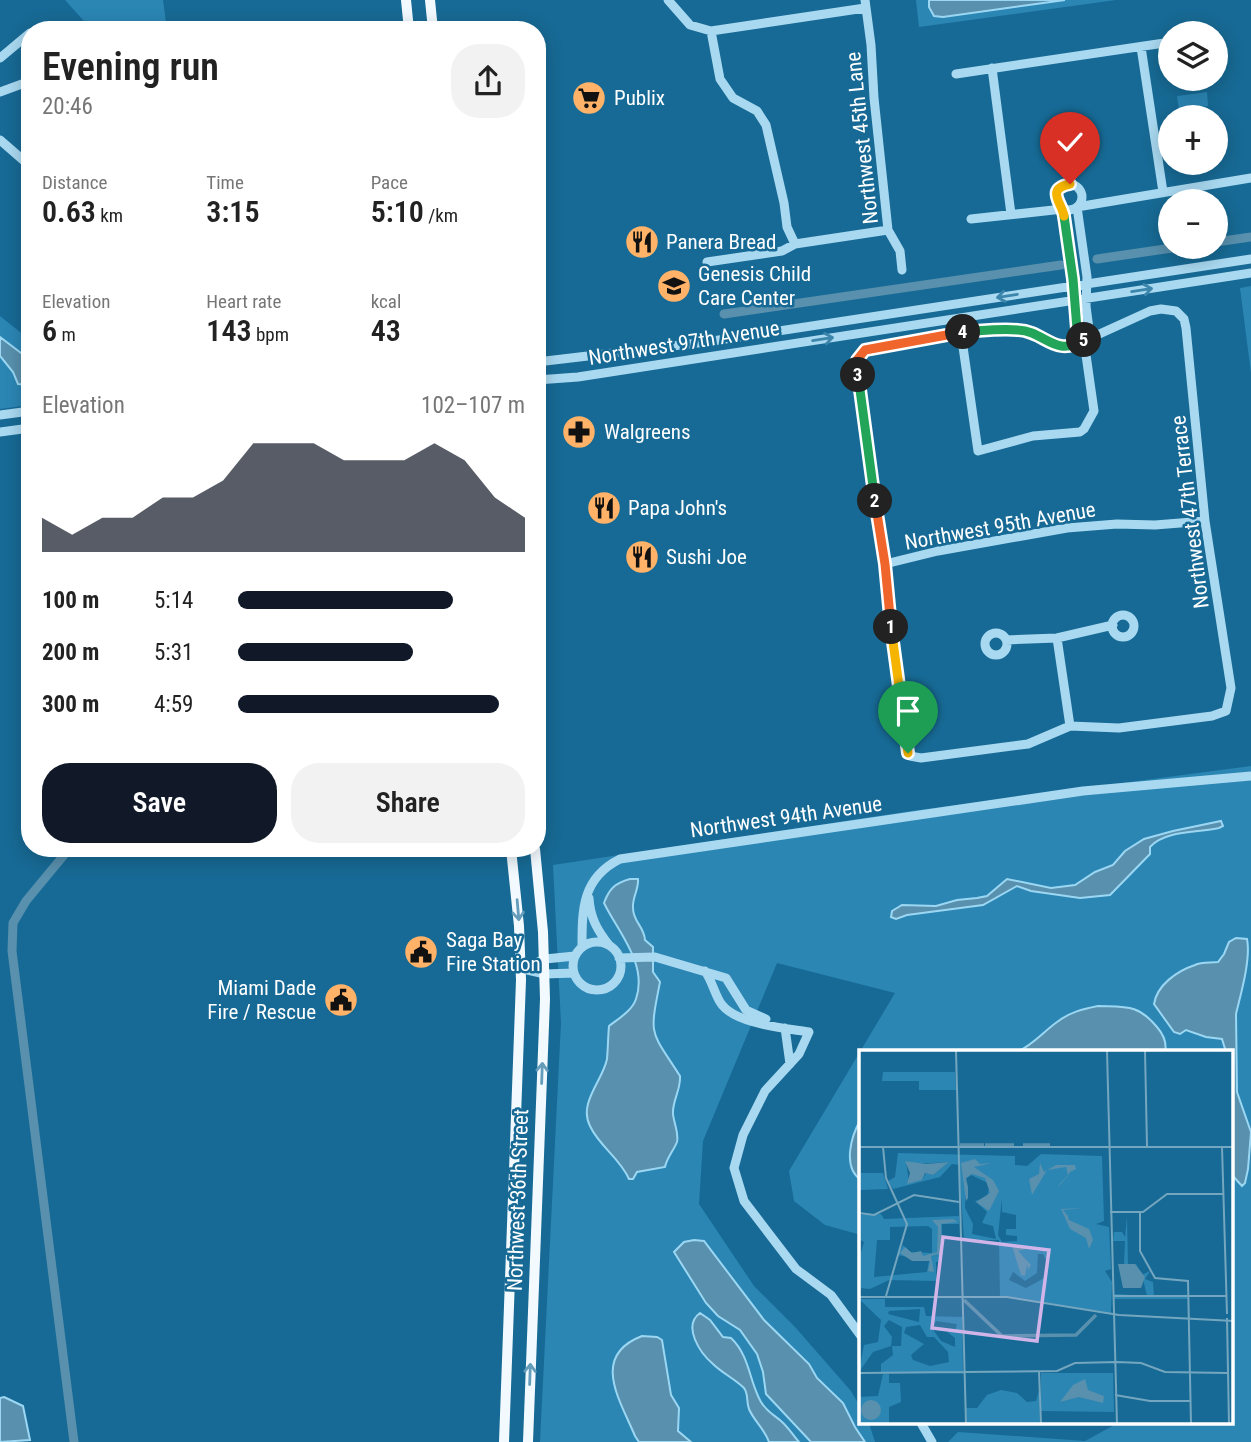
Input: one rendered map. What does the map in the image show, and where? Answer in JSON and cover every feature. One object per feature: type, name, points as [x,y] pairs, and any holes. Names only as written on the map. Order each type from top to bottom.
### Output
[{"type":"main road","points":[[406,0],[408,21]]},
{"type":"main road","points":[[430,0],[432,21]]},
{"type":"main road","name":"Northwest 36th Street","points":[[504,1442],[521,969],[512,857]]},
{"type":"main road","name":"Northwest 36th Street","points":[[528,1442],[545,974],[536,857]]},
{"type":"main road","points":[[513,1211],[537,1213]]},
{"type":"main road","points":[[509,1322],[532,1324]]},
{"type":"street","points":[[668,0],[690,24],[711,31],[865,4]]},
{"type":"street","name":"Northwest 45th Lane","points":[[865,4],[888,230],[900,251],[902,270]]},
{"type":"street","points":[[711,31],[720,79],[733,98],[757,111],[766,125],[787,227],[795,244]]},
{"type":"street","points":[[0,58],[21,40]]},
{"type":"street","points":[[956,74],[1158,45]]},
{"type":"street","points":[[1141,47],[1163,189]]},
{"type":"street","points":[[992,68],[1011,214]]},
{"type":"street","points":[[0,92],[21,84]]},
{"type":"street","points":[[0,139],[21,158]]},
{"type":"street","points":[[1182,189],[1251,178]]},
{"type":"street","points":[[961,332],[978,451],[1034,436],[1080,432],[1084,429],[1094,411],[1084,341],[1077,329],[1074,285],[1063,209],[1057,202],[1057,194],[1062,187],[1070,184],[1078,188],[1082,195],[1077,207],[1087,283],[1089,329],[1084,341],[1066,347],[1055,346],[1021,329],[961,332],[865,350],[857,360],[908,753],[913,758],[1028,744],[1070,726],[1057,638]]},
{"type":"street","points":[[971,219],[1070,210],[1158,193]]},
{"type":"street","points":[[707,262],[782,251],[795,244],[888,230]]},
{"type":"street","name":"Northwest 97th Avenue","points":[[546,361],[706,342],[1251,259]]},
{"type":"street","name":"Northwest 97th Avenue","points":[[546,379],[595,374],[1251,273]]},
{"type":"street","name":"Northwest 47th Terrace","points":[[1070,726],[1119,728],[1200,718],[1226,711],[1231,688],[1205,521],[1184,319],[1176,311],[1150,311],[1084,341]]},
{"type":"street","points":[[0,415],[21,412]]},
{"type":"street","points":[[0,432],[21,428]]},
{"type":"street","name":"Northwest 95th Avenue","points":[[885,564],[938,551],[1067,528],[1205,521]]},
{"type":"street","points":[[1006,640],[1057,638],[1112,625]]},
{"type":"street","name":"Northwest 94th Avenue","points":[[589,889],[606,866],[620,859],[1083,791],[1251,776]]},
{"type":"street","points":[[589,889],[589,908],[596,928],[624,958],[655,957],[726,978],[746,1010],[785,1028]]},
{"type":"street","points":[[582,947],[584,904],[589,889]]},
{"type":"street","points":[[609,945],[594,942],[582,947],[575,956],[574,973],[581,984],[587,988],[603,989],[616,981],[624,958]]},
{"type":"street","points":[[521,969],[545,959],[575,956]]},
{"type":"street","points":[[521,969],[545,974],[574,973]]},
{"type":"street","points":[[705,971],[721,1003],[736,1016],[809,1032],[799,1054],[765,1091],[743,1135],[734,1168],[744,1201],[796,1269],[831,1295],[859,1333]]},
{"type":"street","points":[[785,1028],[790,1064]]},
{"type":"street","points":[[922,1424],[932,1442]]},
{"type":"shaded area","points":[[65,0],[163,0],[166,21],[84,21]]},
{"type":"shaded area","points":[[916,0],[1116,0],[919,27]]},
{"type":"shaded area","points":[[929,0],[1065,0],[943,17],[934,16]]},
{"type":"shaded area","points":[[1207,92],[1208,105],[1178,105],[1177,96]]},
{"type":"shaded area","points":[[1251,286],[1251,373],[1240,288]]},
{"type":"shaded area","points":[[0,316],[21,333],[21,406],[0,409]]},
{"type":"shaded area","points":[[0,337],[21,353],[21,384],[18,384],[13,372],[0,356]]},
{"type":"shaded area","points":[[1251,766],[1251,1442],[948,1442],[958,1432],[1085,1441],[1116,1424],[1234,1424],[1234,1050],[861,1050],[895,993],[777,963],[703,1141],[699,1204],[754,1286],[795,1327],[851,1391],[859,1405],[859,1424],[869,1424],[875,1442],[540,1442],[561,1023],[553,865],[911,811]]},
{"type":"shaded area","points":[[1221,821],[1223,826],[1219,828],[1173,835],[1156,842],[1150,847],[1150,854],[1110,895],[1080,898],[1031,891],[1017,886],[983,905],[907,915],[896,919],[891,917],[892,911],[902,905],[936,906],[987,896],[1007,879],[1051,888],[1075,885],[1095,872],[1113,865],[1125,851],[1144,839]]},
{"type":"shaded area","points":[[630,879],[638,879],[633,913],[645,940],[653,947],[653,972],[660,982],[654,1014],[655,1032],[680,1076],[673,1109],[676,1145],[665,1167],[637,1172],[633,1179],[629,1179],[599,1140],[587,1117],[589,1100],[607,1059],[609,1026],[631,1007],[639,986],[638,973],[630,949],[604,903],[613,887]]},
{"type":"shaded area","points":[[1236,938],[1247,939],[1248,947],[1245,976],[1236,1014],[1237,1092],[1251,1132],[1248,1169],[1242,1186],[1234,1177],[1234,1050],[1225,1050],[1222,1039],[1186,1030],[1180,1034],[1174,1032],[1154,1004],[1159,991],[1169,980],[1197,964],[1218,962],[1229,942]]},
{"type":"shaded area","points":[[1098,1006],[1116,1006],[1131,1008],[1144,1014],[1161,1033],[1165,1050],[1021,1050],[1067,1016]]},
{"type":"shaded area","points":[[859,1053],[859,1234],[825,1225],[794,1201],[789,1171]]},
{"type":"shaded area","points":[[859,1123],[859,1178],[850,1159],[854,1134]]},
{"type":"shaded area","points":[[704,1241],[764,1320],[809,1364],[817,1378],[843,1403],[865,1442],[811,1442],[766,1394],[757,1354],[740,1330],[718,1316],[706,1303],[674,1252],[684,1242]]},
{"type":"shaded area","points":[[700,1313],[710,1320],[723,1337],[731,1338],[737,1345],[761,1402],[799,1442],[769,1442],[749,1409],[744,1388],[708,1359],[698,1346],[693,1325]]},
{"type":"shaded area","points":[[642,1336],[662,1340],[671,1395],[679,1408],[678,1431],[691,1442],[639,1442],[635,1436],[617,1394],[613,1367],[617,1355],[626,1345]]},
{"type":"shaded area","points":[[4,1397],[23,1406],[30,1440],[0,1442],[0,1398]]},
{"type":"waterway","points":[[1228,240],[1251,237]]},
{"type":"waterway","points":[[1097,259],[1158,250]]},
{"type":"waterway","points":[[724,314],[1061,265]]},
{"type":"waterway","points":[[62,857],[26,901],[13,923],[12,951],[74,1442]]},
{"type":"place","name":"Publix","points":[[589,98]]},
{"type":"place","name":"Panera Bread","points":[[642,242]]},
{"type":"place","name":"Genesis Child Care Center","points":[[674,286]]},
{"type":"place","name":"Walgreens","points":[[579,432]]},
{"type":"place","name":"Papa John's","points":[[604,508]]},
{"type":"place","name":"Sushi Joe","points":[[642,557]]},
{"type":"place","name":"Saga Bay Fire Station","points":[[421,952]]},
{"type":"place","name":"Miami Dade Fire / Rescue","points":[[341,1000]]},
{"type":"route","points":[[908,753],[857,360],[865,350],[961,332],[1021,329],[1055,346],[1066,347],[1084,341],[1077,329],[1063,209],[1056,198],[1059,190],[1070,184]]}]
